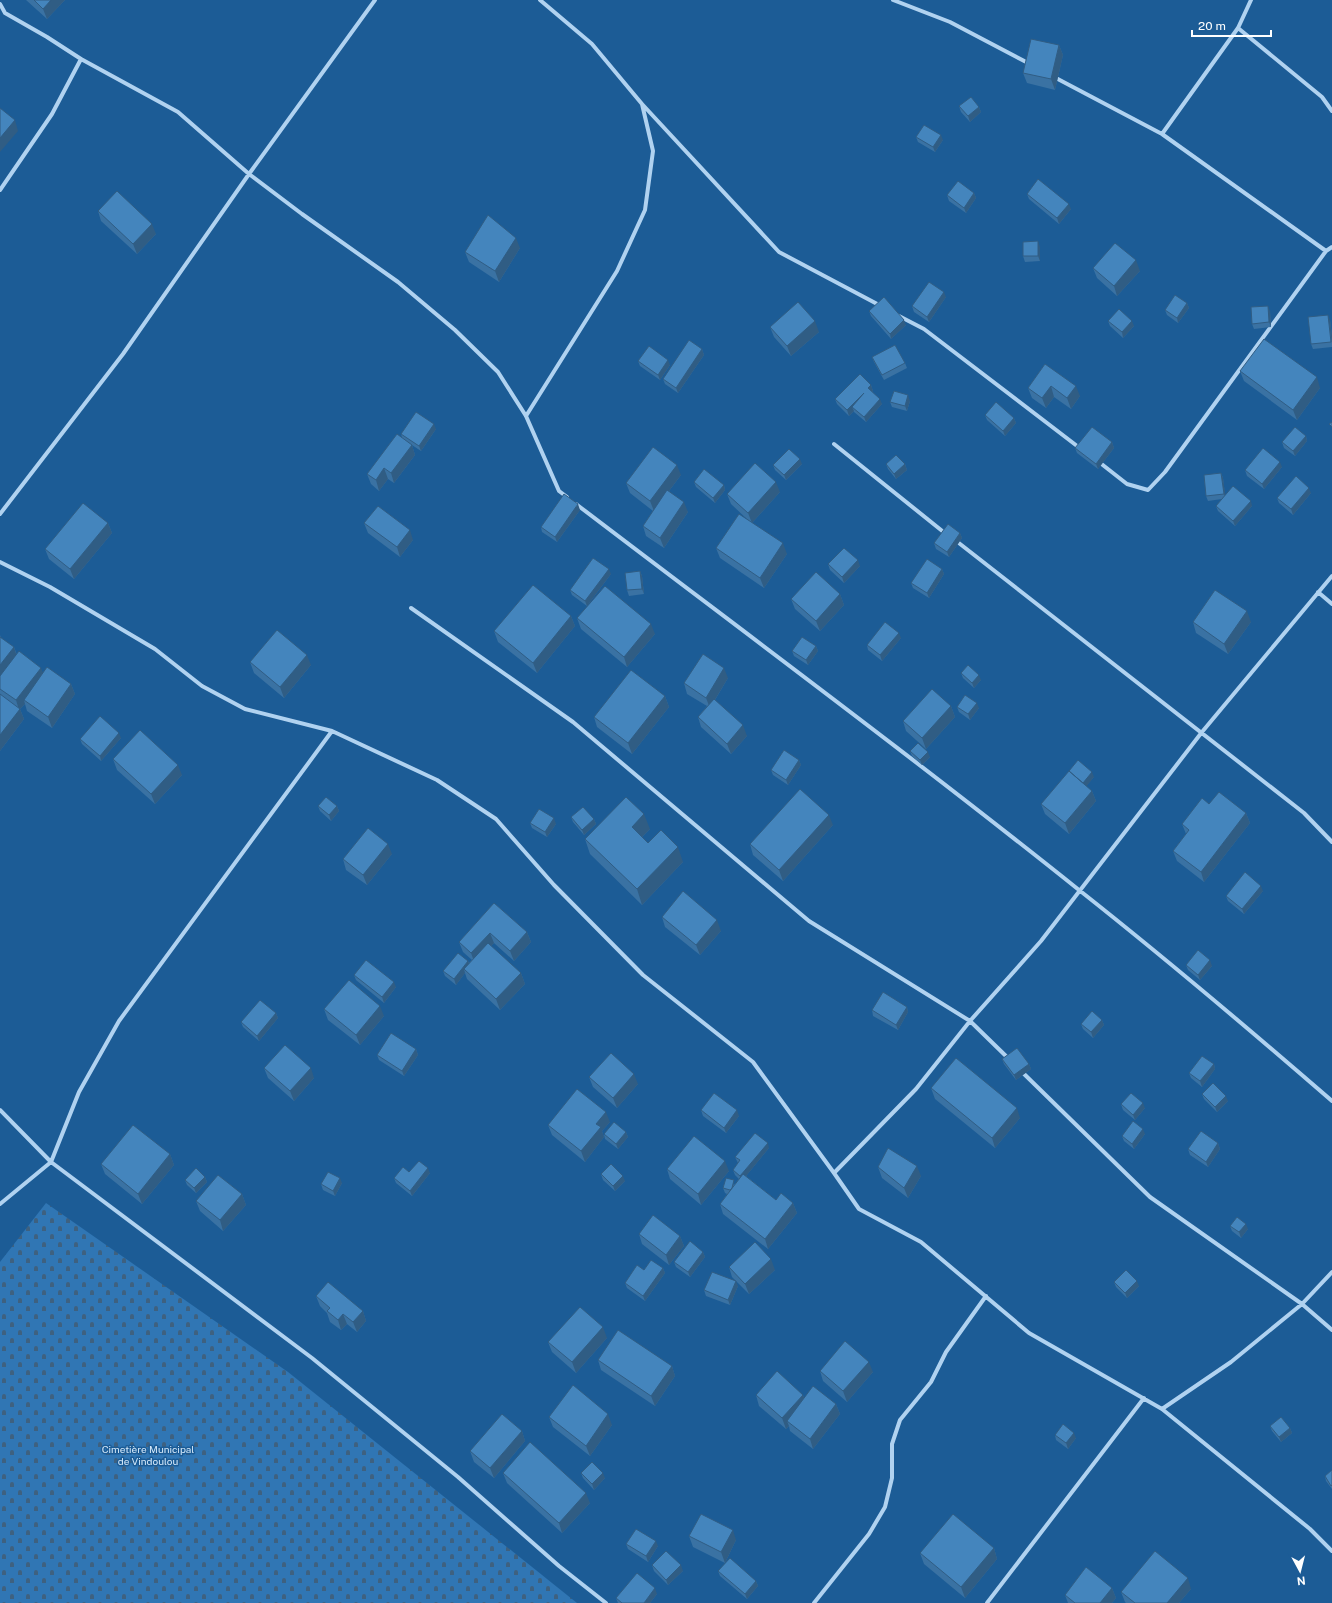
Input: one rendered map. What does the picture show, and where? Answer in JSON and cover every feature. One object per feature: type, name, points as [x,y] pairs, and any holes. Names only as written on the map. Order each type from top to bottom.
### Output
[{"type":"street","points":[[0,514],[123,354],[249,174],[375,0]]},
{"type":"street","points":[[540,0],[592,44],[642,104],[779,252],[889,310]]},
{"type":"street","points":[[893,0],[950,22],[1035,67]]},
{"type":"street","points":[[1162,134],[1238,28],[1251,0]]},
{"type":"street","points":[[0,4],[5,13],[47,37],[81,59],[178,112],[249,174],[302,214],[398,282],[455,330],[498,372],[526,416],[559,491],[872,729],[1080,890],[1332,1100]]},
{"type":"street","points":[[1238,28],[1322,97],[1332,111]]},
{"type":"street","points":[[0,190],[52,114],[81,59]]},
{"type":"street","points":[[1049,74],[1162,134],[1326,251]]},
{"type":"street","points":[[526,416],[617,271],[645,210],[653,151],[642,104]]},
{"type":"street","points":[[1096,460],[1127,484],[1148,490],[1165,472],[1326,251],[1332,247]]},
{"type":"street","points":[[896,314],[924,329],[1084,451]]},
{"type":"street","points":[[834,444],[1008,584],[1202,732],[1304,813],[1332,842]]},
{"type":"street","points":[[0,562],[50,587],[155,649],[202,686],[245,709],[332,731],[437,780],[496,819],[554,885],[643,975],[753,1062],[834,1172],[858,1209],[921,1242],[1029,1334],[1162,1409],[1310,1529],[1332,1551]]},
{"type":"street","points":[[834,1172],[916,1089],[970,1021],[1041,941],[1202,732],[1332,576]]},
{"type":"street","points":[[1318,592],[1332,604]]},
{"type":"street","points":[[412,608],[573,722],[809,921],[970,1021],[1150,1197],[1302,1304],[1332,1330]]},
{"type":"street","points":[[0,1204],[51,1162],[79,1092],[119,1021],[332,731]]},
{"type":"street","points":[[0,1110],[51,1162],[312,1358],[458,1477],[559,1566],[606,1603]]},
{"type":"street","points":[[1162,1409],[1231,1362],[1302,1304],[1332,1272]]},
{"type":"street","points":[[814,1603],[869,1534],[885,1507],[892,1478],[892,1444],[900,1420],[931,1382],[946,1352],[986,1296]]},
{"type":"street","points":[[987,1603],[1144,1398]]},
{"type":"green space","name":"Cimetière Municipal de Vindoulou","points":[[46,1203],[288,1372],[577,1603],[0,1603],[0,1262]]},
{"type":"building","points":[[34,0],[51,0],[43,9]]},
{"type":"building","points":[[1031,39],[1059,45],[1051,79],[1023,73]]},
{"type":"building","points":[[971,97],[979,107],[968,116],[959,106]]},
{"type":"building","points":[[0,108],[15,120],[0,138]]},
{"type":"building","points":[[924,125],[941,135],[933,147],[916,137]]},
{"type":"building","points":[[1038,179],[1069,204],[1057,218],[1027,194]]},
{"type":"building","points":[[958,181],[974,193],[964,208],[947,195]]},
{"type":"building","points":[[117,191],[152,224],[133,244],[98,211]]},
{"type":"building","points":[[488,215],[516,238],[495,271],[465,252]]},
{"type":"building","points":[[1038,241],[1038,256],[1023,256],[1023,242]]},
{"type":"building","points":[[1115,243],[1136,260],[1114,286],[1093,268]]},
{"type":"building","points":[[929,282],[944,292],[927,317],[912,306]]},
{"type":"building","points":[[1175,295],[1187,303],[1177,318],[1165,310]]},
{"type":"building","points":[[884,297],[904,320],[890,334],[869,311]]},
{"type":"building","points":[[798,302],[815,321],[787,346],[770,327]]},
{"type":"building","points":[[1268,306],[1269,322],[1252,324],[1251,307]]},
{"type":"building","points":[[1119,309],[1132,321],[1122,332],[1108,321]]},
{"type":"building","points":[[1328,315],[1331,342],[1311,344],[1308,317]]},
{"type":"building","points":[[1264,339],[1317,377],[1293,410],[1240,371]]},
{"type":"building","points":[[689,340],[702,349],[676,388],[663,379]]},
{"type":"building","points":[[895,345],[905,363],[882,375],[872,357]]},
{"type":"building","points":[[649,346],[668,360],[658,375],[638,361]]},
{"type":"building","points":[[1045,364],[1076,386],[1067,398],[1051,386],[1042,398],[1028,388]]},
{"type":"building","points":[[860,374],[871,385],[868,388],[880,399],[864,417],[852,407],[864,393],[847,410],[835,399]]},
{"type":"building","points":[[894,391],[908,395],[905,406],[890,402]]},
{"type":"building","points":[[996,402],[1014,418],[1003,431],[985,415]]},
{"type":"building","points":[[416,412],[434,424],[419,446],[401,434]]},
{"type":"building","points":[[1092,427],[1112,442],[1096,464],[1075,448]]},
{"type":"building","points":[[1295,427],[1306,436],[1293,451],[1282,442]]},
{"type":"building","points":[[397,434],[412,445],[391,473],[384,468],[376,480],[367,474]]},
{"type":"building","points":[[653,447],[677,465],[650,501],[626,483]]},
{"type":"building","points":[[1263,448],[1280,462],[1262,484],[1245,470]]},
{"type":"building","points":[[789,449],[800,459],[784,475],[773,465]]},
{"type":"building","points":[[896,455],[905,464],[894,474],[886,464]]},
{"type":"building","points":[[755,463],[776,482],[748,513],[727,494]]},
{"type":"building","points":[[704,469],[724,485],[713,498],[694,482]]},
{"type":"building","points":[[1221,473],[1224,494],[1206,496],[1204,475]]},
{"type":"building","points":[[1296,476],[1309,488],[1291,509],[1277,498]]},
{"type":"building","points":[[1233,486],[1251,501],[1233,521],[1216,506]]},
{"type":"building","points":[[667,490],[684,502],[660,538],[643,526]]},
{"type":"building","points":[[564,494],[578,504],[555,537],[541,527]]},
{"type":"building","points":[[83,503],[108,523],[70,569],[45,549]]},
{"type":"building","points":[[378,506],[410,530],[397,547],[364,523]]},
{"type":"building","points":[[739,514],[783,543],[760,578],[716,548]]},
{"type":"building","points":[[948,524],[960,533],[947,552],[934,543]]},
{"type":"building","points":[[844,548],[858,560],[842,577],[828,564]]},
{"type":"building","points":[[593,558],[609,569],[585,601],[570,590]]},
{"type":"building","points":[[927,559],[942,569],[927,593],[911,583]]},
{"type":"building","points":[[640,571],[642,589],[627,590],[625,573]]},
{"type":"building","points":[[816,572],[840,594],[816,621],[791,599]]},
{"type":"building","points":[[533,585],[571,616],[533,663],[494,631]]},
{"type":"building","points":[[605,586],[651,624],[624,657],[577,618]]},
{"type":"building","points":[[1215,590],[1247,611],[1224,644],[1193,622]]},
{"type":"building","points":[[885,622],[899,633],[880,655],[867,645]]},
{"type":"building","points":[[277,630],[307,655],[280,687],[250,662]]},
{"type":"building","points":[[0,637],[14,647],[0,665]]},
{"type":"building","points":[[802,637],[816,646],[806,660],[792,651]]},
{"type":"building","points":[[19,651],[41,668],[16,700],[0,689],[0,676]]},
{"type":"building","points":[[703,654],[724,668],[706,698],[684,683]]},
{"type":"building","points":[[968,665],[979,675],[972,683],[961,673]]},
{"type":"building","points":[[47,667],[71,684],[48,717],[24,700]]},
{"type":"building","points":[[631,670],[665,696],[628,743],[594,717]]},
{"type":"building","points":[[932,689],[951,706],[922,738],[903,721]]},
{"type":"building","points":[[0,694],[20,709],[0,735]]},
{"type":"building","points":[[965,695],[977,703],[968,714],[957,707]]},
{"type":"building","points":[[714,699],[743,725],[727,744],[698,717]]},
{"type":"building","points":[[100,716],[119,733],[100,756],[80,739]]},
{"type":"building","points":[[140,730],[178,765],[151,794],[113,759]]},
{"type":"building","points":[[918,743],[928,752],[920,760],[910,751]]},
{"type":"building","points":[[784,750],[799,760],[786,780],[771,770]]},
{"type":"building","points":[[1078,760],[1092,772],[1083,783],[1069,771]]},
{"type":"building","points":[[1069,771],[1092,791],[1065,823],[1041,804]]},
{"type":"building","points":[[800,789],[829,815],[779,870],[750,844]]},
{"type":"building","points":[[1219,792],[1246,813],[1201,872],[1173,851],[1189,830],[1182,824],[1202,798],[1209,804]]},
{"type":"building","points":[[326,797],[337,806],[329,815],[318,806]]},
{"type":"building","points":[[626,797],[644,814],[632,827],[648,843],[661,830],[678,847],[637,889],[585,839]]},
{"type":"building","points":[[583,807],[594,819],[582,830],[571,817]]},
{"type":"building","points":[[539,809],[554,818],[545,832],[530,823]]},
{"type":"building","points":[[368,828],[388,844],[363,875],[343,859]]},
{"type":"building","points":[[1245,872],[1261,886],[1242,909],[1226,896]]},
{"type":"building","points":[[683,891],[717,920],[696,945],[662,917]]},
{"type":"building","points":[[494,903],[527,932],[510,951],[490,933],[471,953],[459,942]]},
{"type":"building","points":[[488,943],[521,973],[496,999],[464,969]]},
{"type":"building","points":[[1198,950],[1210,960],[1198,975],[1186,965]]},
{"type":"building","points":[[458,953],[468,961],[454,979],[443,971]]},
{"type":"building","points":[[366,960],[394,982],[382,997],[354,975]]},
{"type":"building","points":[[349,980],[380,1006],[356,1035],[324,1009]]},
{"type":"building","points":[[883,992],[907,1007],[896,1025],[872,1010]]},
{"type":"building","points":[[260,1000],[276,1013],[257,1036],[241,1022]]},
{"type":"building","points":[[1092,1011],[1102,1020],[1091,1032],[1081,1024]]},
{"type":"building","points":[[391,1033],[416,1049],[402,1071],[377,1055]]},
{"type":"building","points":[[285,1045],[311,1068],[290,1091],[264,1068]]},
{"type":"building","points":[[1017,1048],[1029,1064],[1014,1075],[1002,1059]]},
{"type":"building","points":[[611,1053],[634,1074],[613,1098],[589,1077]]},
{"type":"building","points":[[1202,1056],[1214,1064],[1200,1081],[1189,1073]]},
{"type":"building","points":[[956,1058],[1017,1108],[992,1138],[931,1088]]},
{"type":"building","points":[[1213,1083],[1226,1096],[1215,1107],[1202,1094]]},
{"type":"building","points":[[577,1089],[606,1112],[596,1124],[601,1127],[581,1151],[548,1125]]},
{"type":"building","points":[[714,1093],[737,1110],[724,1128],[701,1110]]},
{"type":"building","points":[[1131,1093],[1143,1103],[1133,1115],[1121,1104]]},
{"type":"building","points":[[1133,1121],[1143,1129],[1132,1144],[1122,1136]]},
{"type":"building","points":[[614,1122],[626,1132],[616,1144],[604,1134]]},
{"type":"building","points":[[133,1125],[170,1154],[138,1194],[101,1164]]},
{"type":"building","points":[[1201,1131],[1218,1143],[1206,1162],[1188,1149]]},
{"type":"building","points":[[755,1133],[768,1143],[740,1176],[733,1170],[740,1160],[735,1157]]},
{"type":"building","points":[[694,1136],[725,1161],[698,1194],[667,1169]]},
{"type":"building","points":[[888,1148],[917,1166],[904,1188],[878,1167]]},
{"type":"building","points":[[419,1161],[428,1168],[410,1191],[394,1178],[403,1167],[409,1172]]},
{"type":"building","points":[[611,1164],[623,1176],[613,1186],[601,1174]]},
{"type":"building","points":[[196,1168],[205,1177],[194,1188],[185,1180]]},
{"type":"building","points":[[328,1172],[340,1178],[333,1191],[321,1184]]},
{"type":"building","points":[[743,1174],[776,1200],[781,1193],[793,1203],[765,1239],[720,1204]]},
{"type":"building","points":[[218,1175],[242,1194],[220,1220],[196,1201]]},
{"type":"building","points":[[726,1178],[734,1180],[730,1190],[723,1188]]},
{"type":"building","points":[[653,1215],[680,1236],[666,1255],[639,1234]]},
{"type":"building","points":[[1237,1217],[1246,1224],[1239,1232],[1230,1226]]},
{"type":"building","points":[[690,1241],[703,1252],[688,1272],[674,1262]]},
{"type":"building","points":[[755,1242],[771,1259],[745,1284],[729,1267]]},
{"type":"building","points":[[651,1260],[663,1268],[643,1296],[625,1283],[637,1265],[644,1270]]},
{"type":"building","points":[[1126,1270],[1137,1281],[1125,1293],[1114,1282]]},
{"type":"building","points":[[712,1272],[736,1281],[728,1300],[704,1290]]},
{"type":"building","points":[[328,1282],[363,1311],[353,1322],[343,1314],[338,1320],[327,1311],[330,1308],[316,1296]]},
{"type":"building","points":[[580,1307],[603,1327],[572,1362],[548,1342]]},
{"type":"building","points":[[618,1330],[672,1366],[651,1396],[598,1360]]},
{"type":"building","points":[[845,1341],[869,1362],[843,1391],[820,1371]]},
{"type":"building","points":[[777,1371],[803,1395],[782,1418],[756,1395]]},
{"type":"building","points":[[573,1385],[608,1414],[586,1446],[549,1417]]},
{"type":"building","points":[[813,1386],[836,1404],[810,1439],[787,1421]]},
{"type":"building","points":[[502,1414],[522,1431],[490,1468],[470,1451]]},
{"type":"building","points":[[1281,1417],[1290,1428],[1279,1437],[1270,1426]]},
{"type":"building","points":[[1063,1424],[1074,1433],[1066,1443],[1055,1435]]},
{"type":"building","points":[[530,1442],[586,1493],[559,1523],[503,1473]]},
{"type":"building","points":[[592,1462],[603,1473],[592,1484],[581,1473]]},
{"type":"building","points":[[1332,1470],[1332,1485],[1331,1486],[1325,1476]]},
{"type":"building","points":[[701,1514],[733,1530],[721,1552],[689,1536]]},
{"type":"building","points":[[953,1514],[994,1548],[961,1587],[920,1553]]},
{"type":"building","points":[[636,1529],[656,1541],[646,1556],[626,1544]]},
{"type":"building","points":[[666,1551],[681,1565],[666,1580],[652,1565]]},
{"type":"building","points":[[1155,1551],[1188,1578],[1167,1603],[1135,1603],[1121,1592]]},
{"type":"building","points":[[730,1558],[756,1581],[745,1594],[718,1571]]},
{"type":"building","points":[[1086,1567],[1112,1588],[1100,1603],[1075,1603],[1065,1595]]},
{"type":"building","points":[[637,1573],[655,1588],[644,1603],[622,1603],[616,1598]]}]
